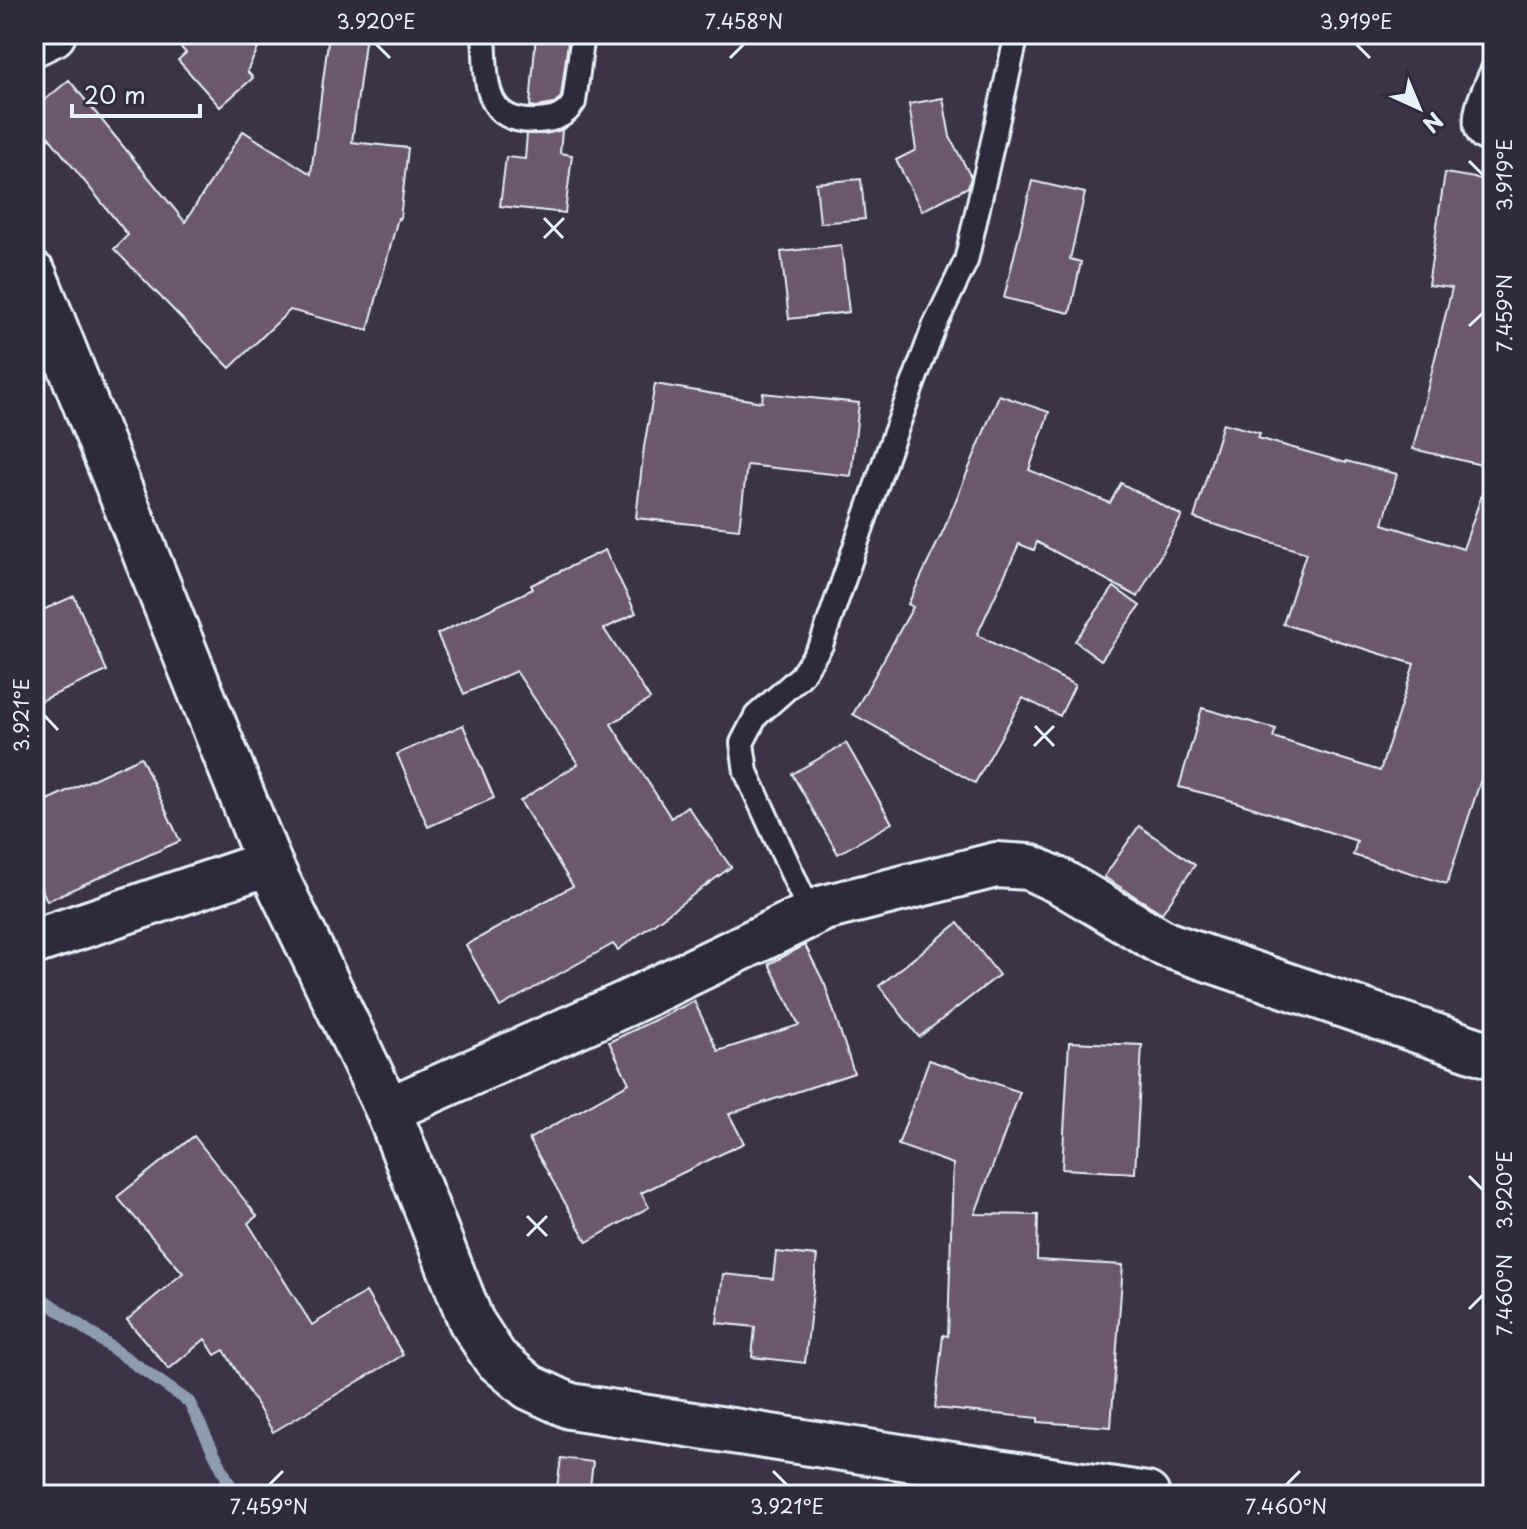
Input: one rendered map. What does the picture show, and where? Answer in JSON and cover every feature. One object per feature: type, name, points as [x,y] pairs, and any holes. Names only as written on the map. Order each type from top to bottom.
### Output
[{"type":"street","points":[[34,43],[53,34]]},
{"type":"street","points":[[34,275],[269,863],[388,1110],[471,1321],[495,1358],[529,1387],[570,1406],[1147,1495]]},
{"type":"street","points":[[34,942],[269,863]]},
{"type":"street","points":[[388,1110],[625,1004],[824,908],[996,865],[1029,867],[1061,882],[1165,944],[1493,1056]]},
{"type":"lane","points":[[484,34],[489,95],[502,113],[523,121],[554,120],[570,109],[574,102],[583,34]]},
{"type":"lane","points":[[811,915],[746,772],[742,743],[756,716],[801,676],[821,645],[934,327],[966,261],[1017,34]]},
{"type":"lane","points":[[1493,69],[1475,116],[1476,129],[1481,137],[1493,143]]},
{"type":"building","points":[[169,34],[265,34],[247,71],[253,78],[220,107],[178,60],[186,53]]},
{"type":"building","points":[[329,34],[366,34],[352,142],[408,148],[400,219],[368,330],[290,310],[230,368],[114,249],[128,235],[34,119],[34,109],[69,80],[185,222],[243,131],[311,174]]},
{"type":"building","points":[[536,34],[569,34],[561,97],[553,104],[537,107],[530,106]]},
{"type":"building","points":[[943,98],[950,137],[971,177],[968,187],[922,211],[896,160],[916,150],[909,104]]},
{"type":"building","points":[[562,130],[560,153],[572,155],[565,213],[500,206],[506,157],[525,159],[527,134]]},
{"type":"building","points":[[1445,173],[1493,181],[1493,436],[1486,466],[1413,449],[1452,288],[1428,285]]},
{"type":"building","points":[[861,179],[865,219],[820,223],[816,183]]},
{"type":"building","points":[[1032,181],[1085,193],[1070,259],[1081,262],[1070,313],[1004,298]]},
{"type":"building","points":[[841,245],[849,312],[789,319],[781,252]]},
{"type":"building","points":[[655,384],[762,402],[763,393],[859,403],[851,476],[747,465],[739,529],[636,518]]},
{"type":"building","points":[[999,395],[1049,412],[1029,470],[1110,503],[1121,483],[1182,516],[1138,597],[1037,542],[1034,550],[1019,544],[977,635],[1075,685],[1060,716],[1023,698],[975,783],[853,714],[913,607],[908,604],[944,529]]},
{"type":"building","points":[[1223,423],[1260,433],[1258,438],[1397,474],[1383,524],[1463,549],[1488,477],[1493,478],[1493,742],[1447,884],[1353,855],[1357,841],[1179,787],[1202,708],[1276,729],[1273,737],[1380,771],[1414,664],[1283,624],[1306,553],[1194,518]]},
{"type":"building","points":[[605,550],[636,613],[604,629],[650,699],[611,724],[671,818],[687,806],[731,867],[618,950],[613,944],[500,1007],[466,945],[573,886],[520,801],[578,764],[516,671],[464,694],[437,634],[533,589],[531,585]]},
{"type":"building","points":[[1114,587],[1140,606],[1101,660],[1075,641]]},
{"type":"building","points":[[74,596],[107,671],[34,704],[34,614]]},
{"type":"building","points":[[463,725],[494,798],[428,827],[397,754]]},
{"type":"building","points":[[846,743],[892,823],[838,854],[792,774]]},
{"type":"building","points":[[141,757],[180,841],[47,901],[34,872],[34,806]]},
{"type":"building","points":[[1139,826],[1195,865],[1162,913],[1104,877]]},
{"type":"building","points":[[958,923],[999,975],[919,1037],[879,986]]},
{"type":"building","points":[[805,945],[825,985],[854,1073],[729,1114],[744,1143],[641,1193],[649,1207],[587,1242],[529,1139],[629,1083],[609,1042],[694,1001],[718,1051],[799,1025],[769,964]]},
{"type":"building","points":[[1069,1042],[1142,1045],[1135,1173],[1062,1169]]},
{"type":"building","points":[[929,1060],[1020,1092],[975,1214],[1038,1215],[1037,1260],[1123,1265],[1111,1427],[1038,1422],[1038,1418],[935,1408],[943,1335],[948,1336],[953,1164],[898,1145]]},
{"type":"building","points":[[194,1136],[257,1216],[248,1223],[312,1325],[366,1292],[403,1355],[273,1432],[224,1350],[215,1355],[205,1339],[169,1369],[127,1320],[183,1273],[117,1197]]},
{"type":"building","points":[[776,1252],[817,1256],[805,1363],[752,1357],[755,1327],[717,1323],[723,1274],[773,1279]]},
{"type":"building","points":[[561,1458],[593,1462],[589,1495],[556,1495]]},
{"type":"waterway","points":[[34,1293],[189,1402],[235,1495]]}]
